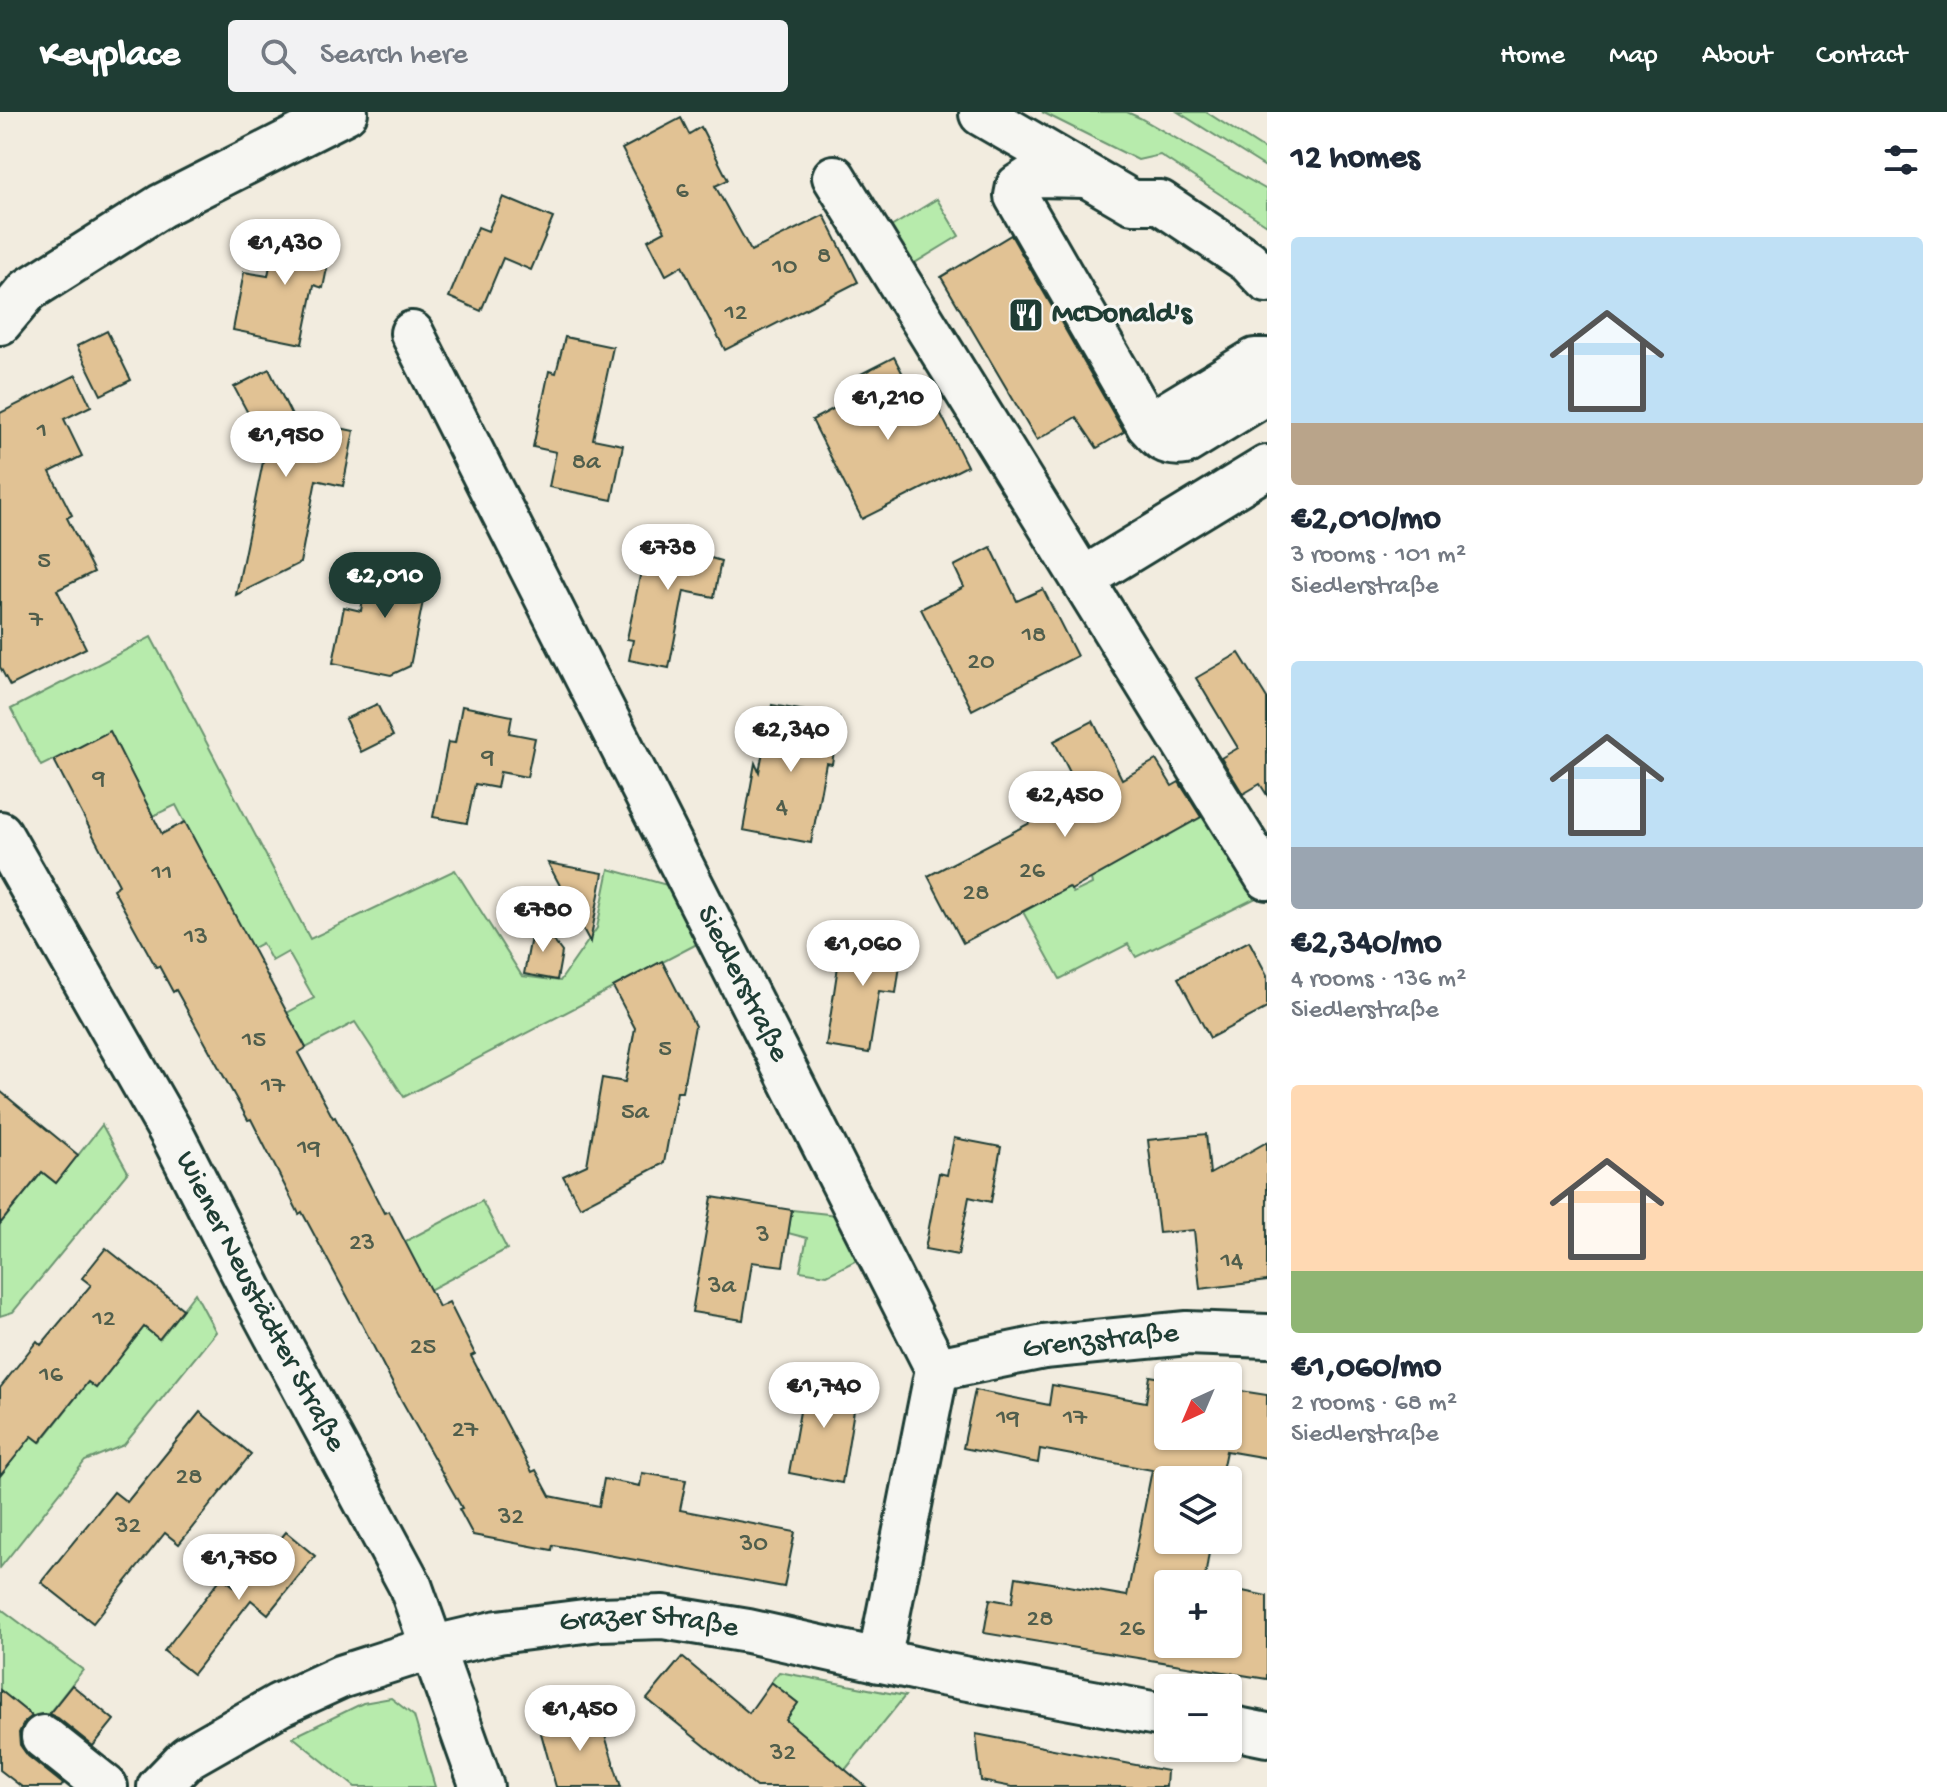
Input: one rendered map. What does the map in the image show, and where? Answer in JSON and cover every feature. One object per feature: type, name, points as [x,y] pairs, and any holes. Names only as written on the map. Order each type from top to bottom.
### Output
[{"type":"street","points":[[0,323],[28,290],[161,206],[346,112]]},
{"type":"street","points":[[981,114],[1132,202],[1160,202],[1248,261],[1267,281]]},
{"type":"street","points":[[1086,176],[1035,175],[1018,186],[1016,196],[1148,425],[1161,441],[1174,445],[1185,443],[1267,393]]},
{"type":"street","points":[[834,177],[1267,878]]},
{"type":"street","name":"Siedlerstraße","points":[[412,333],[937,1369]]},
{"type":"street","points":[[1148,425],[1255,360],[1267,360]]},
{"type":"street","points":[[1083,579],[1267,467]]},
{"type":"street","name":"Wiener Neustädter Straße","points":[[3,845],[173,1136],[255,1297],[410,1585],[482,1787]]},
{"type":"street","name":"Grenzstraße","points":[[937,1369],[1044,1347],[1187,1333],[1267,1336]]},
{"type":"street","points":[[879,1661],[937,1369]]},
{"type":"street","name":"Grazer Straße","points":[[159,1787],[188,1757],[279,1705],[340,1677],[434,1647],[498,1632],[600,1619],[663,1617],[748,1631],[879,1661],[1154,1713]]},
{"type":"street","points":[[1242,1730],[1267,1735]]},
{"type":"street","points":[[43,1737],[106,1787]]},
{"type":"green space","points":[[1042,112],[1127,112],[1140,118],[1267,190],[1267,225],[1160,155],[1138,160]]},
{"type":"green space","points":[[1178,112],[1206,112],[1267,151],[1267,168]]},
{"type":"green space","points":[[937,199],[959,236],[908,267],[886,230]]},
{"type":"green space","points":[[151,637],[310,939],[455,870],[522,976],[560,981],[597,928],[609,869],[667,885],[697,944],[404,1097],[355,1022],[306,1048],[287,1013],[314,998],[288,952],[272,961],[262,943],[251,949],[176,805],[153,816],[110,732],[41,766],[11,709]]},
{"type":"green space","points":[[1209,813],[1262,895],[1136,957],[1128,944],[1060,979],[1023,912],[1069,887],[1073,893],[1092,884],[1091,879]]},
{"type":"green space","points":[[102,1125],[128,1172],[13,1312],[0,1316],[0,1224],[42,1172],[56,1183]]},
{"type":"green space","points":[[482,1201],[507,1249],[399,1306],[404,1242]]},
{"type":"green space","points":[[792,1210],[837,1215],[857,1260],[827,1275],[800,1271],[807,1238],[788,1233]]},
{"type":"green space","points":[[195,1293],[216,1332],[124,1445],[85,1461],[0,1568],[0,1476],[32,1435],[41,1442],[88,1382],[96,1388],[144,1327],[160,1339]]},
{"type":"green space","points":[[0,1608],[83,1670],[41,1723],[0,1690]]},
{"type":"green space","points":[[779,1672],[905,1696],[845,1770],[785,1721],[798,1703],[771,1682]]},
{"type":"green space","points":[[391,1698],[414,1716],[435,1787],[355,1787],[293,1737],[363,1703]]},
{"type":"building","points":[[681,118],[689,134],[701,127],[728,180],[715,186],[751,251],[824,215],[858,282],[725,350],[682,266],[666,275],[648,240],[665,231],[622,149]]},
{"type":"building","points":[[503,197],[553,218],[531,270],[503,258],[481,311],[449,297],[478,227],[488,231]]},
{"type":"building","points":[[285,224],[334,234],[323,288],[314,285],[302,344],[233,330],[244,272],[268,276],[271,260],[278,262]]},
{"type":"building","points":[[1011,235],[1124,432],[1097,448],[1076,417],[1037,440],[941,277]]},
{"type":"building","points":[[107,331],[131,380],[101,395],[77,346]]},
{"type":"building","points":[[565,337],[613,347],[593,439],[623,445],[612,500],[549,487],[556,452],[533,447],[549,371],[556,373]]},
{"type":"building","points":[[894,357],[920,407],[934,400],[967,466],[862,519],[812,420],[869,390],[861,374]]},
{"type":"building","points":[[269,369],[293,418],[354,431],[343,486],[316,480],[300,563],[236,595],[266,447],[234,387]]},
{"type":"building","points":[[76,375],[91,406],[64,419],[82,456],[50,472],[72,515],[67,518],[94,572],[57,590],[86,648],[10,686],[0,667],[0,413]]},
{"type":"building","points":[[650,528],[707,539],[704,556],[721,561],[714,597],[684,591],[669,668],[629,660],[633,640],[627,639]]},
{"type":"building","points":[[991,547],[1017,601],[1043,589],[1077,656],[972,710],[921,609],[964,587],[954,566]]},
{"type":"building","points":[[380,556],[430,566],[410,666],[391,675],[333,663],[344,607],[361,611],[364,592],[372,594]]},
{"type":"building","points":[[1239,653],[1267,698],[1267,795],[1260,784],[1243,794],[1221,758],[1238,748],[1196,678]]},
{"type":"building","points":[[377,704],[393,736],[361,752],[345,719]]},
{"type":"building","points":[[772,705],[839,717],[832,764],[826,763],[811,843],[743,830],[755,763],[759,772]]},
{"type":"building","points":[[462,706],[512,716],[509,733],[535,738],[527,777],[500,772],[497,788],[475,784],[467,823],[433,817],[448,742],[455,743]]},
{"type":"building","points":[[1093,721],[1122,779],[1156,760],[1172,786],[1179,782],[1201,817],[1071,890],[1069,887],[963,943],[928,876],[1082,796],[1054,741]]},
{"type":"building","points":[[110,731],[162,834],[185,822],[306,1048],[298,1053],[384,1213],[389,1211],[439,1307],[449,1302],[475,1354],[471,1356],[532,1472],[536,1470],[550,1496],[599,1506],[604,1479],[640,1486],[642,1473],[686,1480],[680,1510],[795,1532],[784,1587],[553,1545],[552,1550],[473,1535],[459,1509],[462,1508],[302,1212],[299,1214],[251,1119],[248,1120],[176,990],[173,992],[159,966],[156,967],[113,889],[119,885],[54,760]]},
{"type":"building","points":[[548,863],[603,873],[590,942]]},
{"type":"building","points":[[535,916],[562,952],[557,980],[524,974]]},
{"type":"building","points":[[849,930],[904,938],[896,993],[879,991],[869,1053],[826,1046],[838,966],[844,967]]},
{"type":"building","points":[[1249,941],[1267,975],[1267,1008],[1210,1038],[1178,978]]},
{"type":"building","points":[[662,961],[695,1026],[682,1092],[677,1092],[664,1163],[580,1207],[563,1176],[587,1165],[602,1078],[625,1082],[635,1028],[613,987]]},
{"type":"building","points":[[0,1091],[78,1155],[56,1183],[42,1172],[0,1224]]},
{"type":"building","points":[[1206,1134],[1210,1174],[1267,1142],[1267,1281],[1200,1289],[1194,1230],[1159,1233],[1148,1140]]},
{"type":"building","points":[[954,1138],[1001,1147],[991,1202],[969,1197],[958,1255],[925,1249],[939,1173],[947,1175]]},
{"type":"building","points":[[712,1197],[792,1210],[783,1266],[752,1262],[743,1320],[692,1312]]},
{"type":"building","points":[[106,1248],[183,1309],[159,1339],[144,1327],[96,1388],[88,1382],[40,1442],[32,1436],[0,1476],[0,1388],[37,1341],[41,1345],[91,1285],[82,1278]]},
{"type":"building","points":[[1150,1376],[1154,1377],[1154,1450],[1242,1450],[1242,1391],[1267,1395],[1267,1458],[1226,1451],[1223,1466],[1154,1466],[1154,1554],[1209,1554],[1206,1570],[1154,1570],[1154,1658],[1242,1658],[1242,1591],[1267,1596],[1267,1679],[984,1633],[990,1599],[1012,1603],[1016,1577],[1127,1596],[1152,1470],[1040,1449],[1038,1463],[963,1448],[975,1390],[1049,1405],[1052,1385],[1146,1402]]},
{"type":"building","points":[[806,1378],[858,1386],[842,1483],[789,1473]]},
{"type":"building","points":[[200,1412],[251,1454],[179,1544],[165,1533],[93,1623],[41,1582],[114,1492],[127,1502]]},
{"type":"building","points":[[286,1532],[315,1556],[268,1614],[251,1600],[193,1674],[164,1651],[222,1577],[239,1590]]},
{"type":"building","points":[[682,1657],[749,1713],[771,1682],[798,1703],[786,1720],[866,1787],[756,1787],[647,1699]]},
{"type":"building","points":[[72,1685],[114,1720],[93,1746],[49,1714]]},
{"type":"building","points":[[0,1690],[32,1716],[19,1733],[20,1745],[28,1756],[63,1784],[61,1787],[22,1787],[0,1770]]},
{"type":"building","points":[[597,1710],[621,1787],[556,1787],[539,1726]]},
{"type":"building","points":[[976,1734],[1167,1771],[1166,1787],[1012,1787],[981,1781]]},
{"type":"place","name":"McDonald's","points":[[1026,315]]}]
